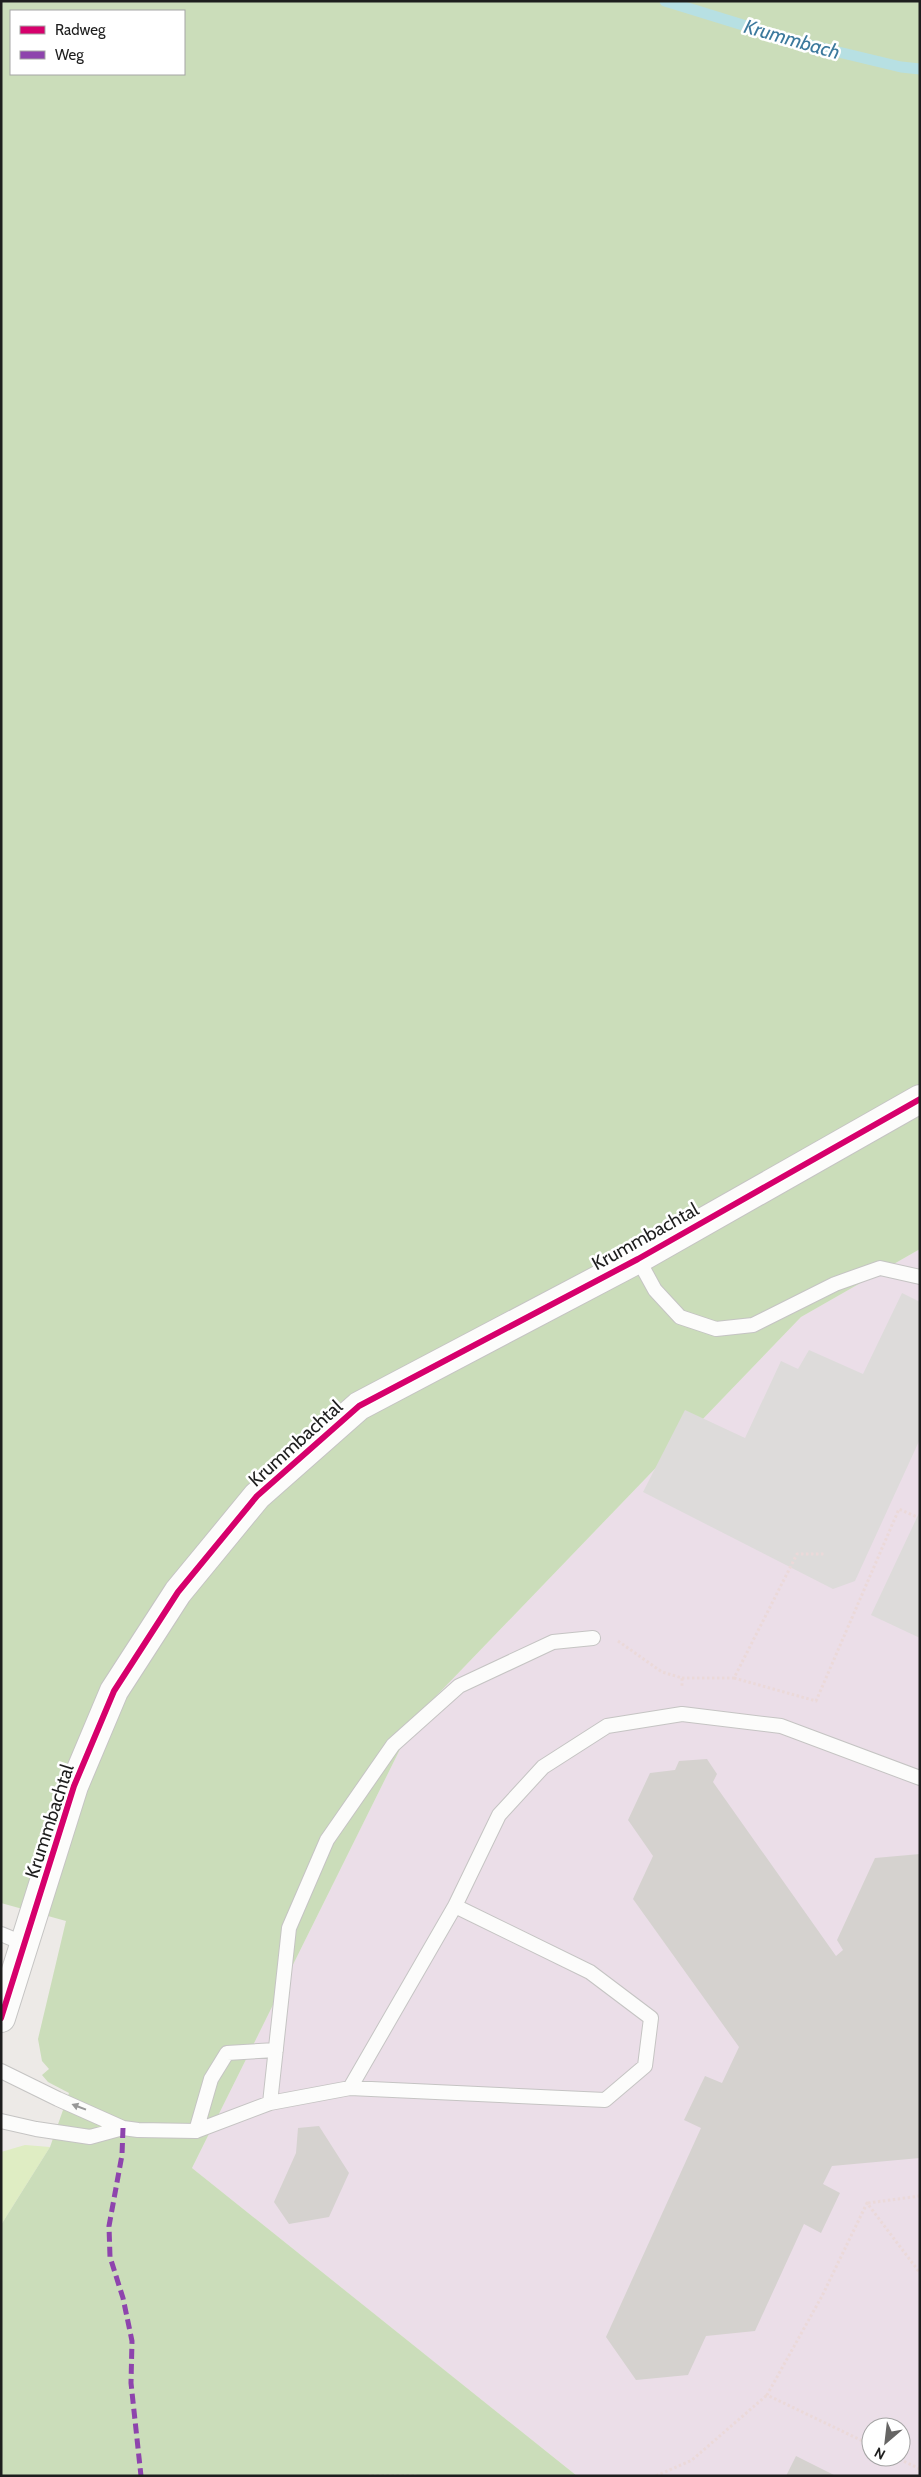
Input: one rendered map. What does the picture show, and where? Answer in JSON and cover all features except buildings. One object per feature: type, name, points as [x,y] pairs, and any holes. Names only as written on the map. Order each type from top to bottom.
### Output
[{"type":"street","name":"Krummbachtal","points":[[1,2018],[13,1939],[114,1691],[178,1592],[258,1496],[359,1406],[638,1259],[920,1099]]},
{"type":"lane","points":[[638,1259],[655,1290],[680,1317],[716,1329],[753,1325],[835,1284],[880,1268],[920,1277]]},
{"type":"lane","points":[[270,2103],[289,1928],[327,1840],[393,1745],[459,1686],[553,1642],[593,1638]]},
{"type":"lane","points":[[350,2088],[455,1906],[499,1815],[543,1767],[607,1726],[682,1714],[780,1726],[920,1778]]},
{"type":"lane","points":[[1,2071],[123,2128],[196,2131],[270,2103],[350,2088],[605,2100],[645,2066],[651,2018],[590,1972],[455,1906]]},
{"type":"lane","points":[[196,2131],[210,2079],[227,2054],[276,2050]]},
{"type":"lane","points":[[1,2120],[36,2129],[90,2137],[123,2128]]},
{"type":"path","points":[[593,1638],[618,1641],[662,1672],[682,1678],[734,1678],[816,1701],[899,1509],[917,1517]]},
{"type":"path","points":[[734,1678],[798,1554],[825,1554]]},
{"type":"path","points":[[682,1678],[682,1714]]},
{"type":"path","points":[[867,2203],[920,2196]]},
{"type":"path","points":[[867,2203],[920,2273]]},
{"type":"path","points":[[656,2476],[692,2460],[767,2395],[822,2296],[867,2203]]},
{"type":"path","points":[[767,2395],[861,2441]]},
{"type":"path","points":[[369,2476],[419,2476]]},
{"type":"shaded area","points":[[920,1249],[920,2476],[577,2476],[192,2168],[416,1717],[801,1317]]},
{"type":"shaded area","points":[[902,1293],[920,1302],[920,1439],[855,1581],[833,1589],[643,1492],[685,1410],[745,1438],[781,1361],[798,1369],[809,1350],[863,1374]]},
{"type":"shaded area","points":[[920,1511],[920,1638],[871,1615]]},
{"type":"green space","points":[[1,1],[920,1],[920,1249],[801,1317],[416,1717],[192,2168],[577,2476],[1,2476],[1,2225],[50,2147],[69,2093],[48,2082],[42,2075],[49,2069],[42,2061],[38,2039],[66,1921],[1,1903]]},
{"type":"green space","points":[[25,2145],[50,2147],[1,2225],[1,2152]]},
{"type":"waterway","name":"Krummbach","points":[[665,1],[801,43],[901,67],[920,69]]},
{"type":"marked path","points":[[123,2128],[122,2155],[109,2226],[110,2257],[123,2298],[132,2341],[131,2383],[141,2476]]},
{"type":"cycle path","points":[[1,2018],[74,1786],[114,1691],[178,1592],[257,1496],[359,1406],[638,1259],[920,1099]]}]
